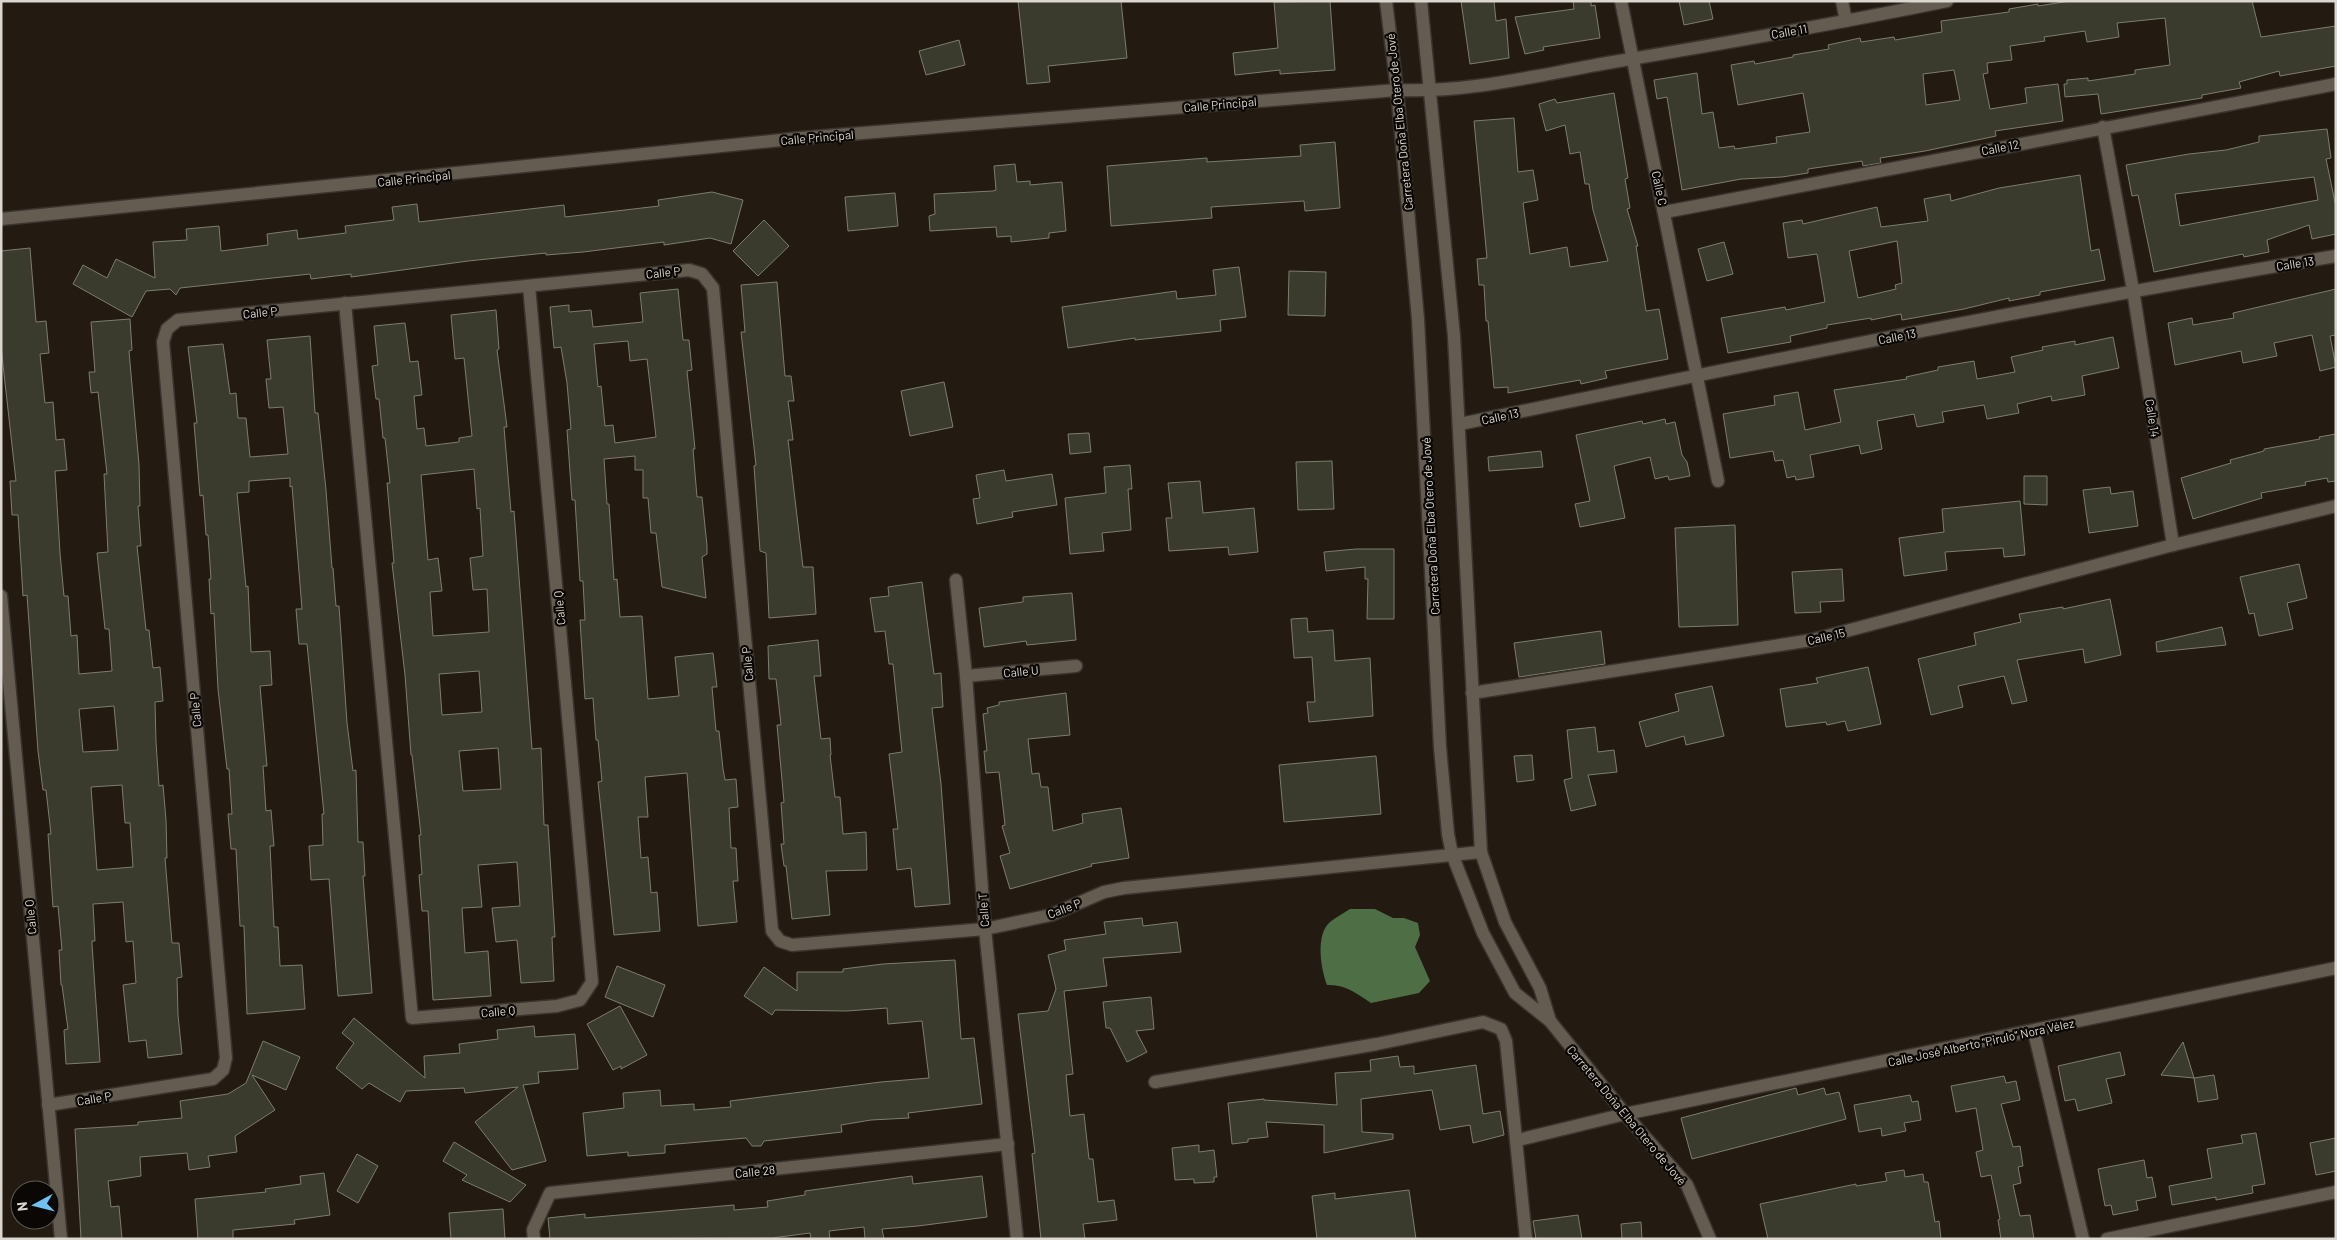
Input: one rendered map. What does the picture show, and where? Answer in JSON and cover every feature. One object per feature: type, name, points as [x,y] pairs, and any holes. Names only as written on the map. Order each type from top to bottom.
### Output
[{"type":"street","name":"Carretera Doña Elba Otero de Jové","points":[[1386,1],[1397,90],[1418,319],[1440,747],[1448,834],[1452,854],[1483,933],[1515,993],[1550,1021],[1686,1186],[1710,1239]]},
{"type":"street","name":"Carretera Doña Elba Otero de Jové","points":[[1421,1],[1454,336],[1481,852],[1505,922],[1540,988],[1550,1021]]},
{"type":"street","name":"Calle C","points":[[1621,1],[1698,375],[1718,482]]},
{"type":"street","points":[[1842,1],[1846,21]]},
{"type":"street","name":"Calle 11","points":[[1632,59],[1947,1]]},
{"type":"street","name":"Calle Principal","points":[[1,219],[801,138],[1397,90],[1430,91],[1475,86],[1632,59]]},
{"type":"street","name":"Calle 12","points":[[1665,212],[2336,84]]},
{"type":"street","name":"Calle 14","points":[[2103,127],[2134,290],[2173,545]]},
{"type":"street","name":"Calle 13","points":[[1460,424],[1698,375],[2134,290],[2336,256]]},
{"type":"street","name":"Calle P","points":[[48,1105],[213,1079],[223,1070],[226,1058],[163,342],[167,329],[178,320],[689,270],[702,274],[713,288],[772,931],[780,942],[792,945],[984,930],[1051,915],[1104,892],[1124,888],[1481,852]]},
{"type":"street","name":"Calle Q","points":[[345,304],[412,1018],[557,1006],[580,1000],[592,982],[529,286]]},
{"type":"street","points":[[2173,545],[2336,506]]},
{"type":"street","name":"Calle 15","points":[[1472,693],[1812,640],[2173,545]]},
{"type":"street","name":"Calle T","points":[[956,580],[966,676],[984,930],[1017,1239]]},
{"type":"street","name":"Calle O","points":[[1,596],[8,746],[61,1239]]},
{"type":"street","name":"Calle U","points":[[966,676],[1076,666]]},
{"type":"street","name":"Calle José Alberto \"Pirulo\" Nora Vélez","points":[[1518,1140],[1625,1114],[2034,1032],[2336,968]]},
{"type":"street","points":[[1155,1082],[1377,1044],[1483,1022],[1501,1029],[1506,1042],[1518,1140],[1526,1239]]},
{"type":"street","points":[[2034,1032],[2083,1239]]},
{"type":"street","name":"Calle 28","points":[[534,1239],[533,1230],[550,1193],[1008,1144]]},
{"type":"street","points":[[2107,1239],[2336,1192]]},
{"type":"shaded area","points":[[1350,909],[1375,909],[1393,918],[1404,918],[1418,923],[1420,935],[1415,947],[1430,981],[1419,993],[1371,1003],[1345,988],[1327,985],[1321,961],[1322,935],[1330,922]]},
{"type":"building","points":[[1018,1],[1121,1],[1127,58],[1048,66],[1050,82],[1027,84]]},
{"type":"building","points":[[1330,1],[1335,70],[1280,74],[1280,70],[1235,75],[1233,53],[1278,48],[1274,2]]},
{"type":"building","points":[[1461,1],[1494,1],[1496,21],[1506,19],[1509,58],[1470,64]]},
{"type":"building","points":[[1573,1],[1591,1],[1591,6],[1595,5],[1600,38],[1543,47],[1544,50],[1525,54],[1515,17],[1574,9]]},
{"type":"building","points":[[1679,1],[1709,1],[1713,19],[1684,25]]},
{"type":"building","points":[[2070,1],[2252,1],[2261,37],[2336,26],[2336,66],[2280,76],[2279,71],[2239,82],[2241,88],[2202,95],[2202,98],[2101,114],[2098,94],[2065,97],[2064,84],[2067,84],[2067,80],[2088,78],[2088,81],[2135,74],[2135,70],[2170,65],[2165,18],[2117,23],[2119,37],[2087,42],[2085,31],[2044,37],[2045,41],[2010,46],[2012,60],[1987,63],[1988,73],[1983,74],[1990,109],[2027,103],[2025,88],[2058,84],[2063,121],[1995,131],[1996,136],[1925,151],[1880,158],[1881,163],[1863,166],[1862,161],[1808,169],[1808,173],[1782,177],[1741,179],[1682,190],[1667,97],[1657,99],[1654,80],[1697,73],[1702,114],[1713,112],[1719,148],[1734,146],[1735,149],[1777,143],[1776,137],[1810,132],[1803,93],[1738,105],[1731,65],[1754,61],[1755,64],[1793,57],[1793,55],[1829,49],[1828,45],[1860,38],[1861,42],[1894,37],[1895,40],[1942,32],[1941,21],[2009,12],[2009,9],[2038,4],[2038,6]],"holes":[[[1954,70],[1960,100],[1926,105],[1923,74]]]},
{"type":"building","points":[[959,40],[965,65],[926,75],[919,51]]},
{"type":"building","points":[[1614,93],[1628,178],[1625,179],[1630,208],[1627,209],[1638,246],[1636,246],[1646,311],[1659,309],[1668,359],[1605,371],[1607,378],[1581,384],[1580,380],[1508,393],[1508,387],[1494,388],[1484,285],[1479,285],[1477,259],[1487,258],[1474,121],[1514,118],[1518,172],[1533,170],[1538,200],[1523,203],[1530,254],[1567,247],[1570,267],[1608,261],[1593,210],[1589,184],[1585,184],[1580,152],[1570,154],[1565,125],[1546,131],[1539,104],[1555,99],[1557,103]]},
{"type":"building","points":[[2327,129],[2331,158],[2326,159],[2336,207],[2336,234],[2312,239],[2309,225],[2267,240],[2269,252],[2244,257],[2243,254],[2154,272],[2138,195],[2132,196],[2126,165],[2189,154],[2226,150],[2259,142],[2259,136]],"holes":[[[2314,177],[2318,200],[2180,226],[2175,194]]]},
{"type":"building","points":[[1335,142],[1340,208],[1305,211],[1304,201],[1211,207],[1212,218],[1111,226],[1107,166],[1207,158],[1207,162],[1301,156],[1300,145]]},
{"type":"building","points":[[1015,164],[1017,182],[1030,181],[1030,185],[1062,182],[1066,231],[1049,233],[1049,238],[1011,242],[1011,236],[997,237],[996,227],[930,231],[929,216],[935,214],[934,194],[996,190],[994,166]]},
{"type":"building","points":[[2080,175],[2091,251],[2099,249],[2105,280],[2040,292],[2040,295],[2009,301],[2009,298],[1964,309],[1902,320],[1901,314],[1871,320],[1871,318],[1827,325],[1827,328],[1790,336],[1791,342],[1728,353],[1721,318],[1785,307],[1786,310],[1825,302],[1817,254],[1788,258],[1783,223],[1802,220],[1803,224],[1877,207],[1881,227],[1928,221],[1924,199],[1950,194],[1951,201],[1999,188]],"holes":[[[1897,241],[1902,283],[1895,285],[1896,289],[1858,298],[1849,251]]]},
{"type":"building","points":[[712,192],[743,200],[731,244],[710,238],[664,245],[664,242],[583,252],[546,255],[546,253],[468,261],[351,277],[351,274],[311,279],[310,274],[180,288],[176,295],[170,289],[146,291],[132,317],[73,284],[83,265],[107,278],[116,259],[155,278],[153,242],[187,240],[186,229],[219,226],[221,251],[268,245],[267,234],[297,230],[298,239],[346,233],[345,226],[394,220],[392,207],[417,204],[419,222],[564,205],[565,217],[659,206],[658,200]]},
{"type":"building","points":[[895,193],[898,226],[848,231],[845,197]]},
{"type":"building","points":[[764,220],[789,246],[758,276],[733,251]]},
{"type":"building","points":[[1724,242],[1733,274],[1707,281],[1698,249]]},
{"type":"building","points":[[30,248],[36,322],[46,321],[49,353],[40,354],[45,403],[53,402],[56,440],[64,439],[67,470],[55,471],[60,553],[64,596],[68,596],[71,636],[77,635],[79,674],[112,671],[109,629],[105,629],[97,553],[108,552],[104,474],[107,474],[98,392],[91,393],[89,372],[95,372],[91,322],[130,319],[132,350],[129,351],[139,465],[140,506],[138,506],[141,546],[137,546],[146,630],[149,630],[153,668],[160,667],[163,701],[155,702],[156,742],[159,786],[163,785],[166,820],[167,858],[165,858],[172,943],[179,943],[182,977],[177,978],[182,1054],[148,1058],[146,1040],[129,1042],[123,985],[136,983],[133,941],[126,942],[123,902],[93,904],[95,941],[92,941],[92,944],[100,1062],[66,1064],[64,1030],[68,1029],[61,985],[59,950],[62,950],[58,906],[53,907],[48,834],[51,834],[46,790],[43,790],[38,751],[27,595],[23,596],[18,515],[12,515],[10,481],[16,481],[1,347],[1,251]],"holes":[[[114,706],[118,750],[83,752],[79,709]],[[122,785],[125,823],[130,823],[133,867],[97,870],[91,787]]]},
{"type":"building","points":[[1239,267],[1246,317],[1220,320],[1221,331],[1135,340],[1135,338],[1068,348],[1062,307],[1176,291],[1177,299],[1216,295],[1213,270]]},
{"type":"building","points":[[1289,271],[1326,272],[1325,316],[1288,315]]},
{"type":"building","points":[[777,282],[785,376],[791,376],[794,401],[788,401],[793,440],[788,440],[803,567],[813,567],[816,614],[769,618],[766,553],[760,551],[754,466],[756,465],[741,332],[745,332],[741,285]]},
{"type":"building","points":[[678,289],[683,340],[689,340],[692,370],[687,371],[695,449],[693,449],[697,497],[702,497],[707,546],[707,554],[702,557],[706,598],[662,587],[656,533],[651,533],[648,498],[643,498],[643,470],[635,470],[635,456],[604,459],[614,580],[617,579],[620,617],[642,616],[648,699],[679,696],[675,657],[713,653],[717,687],[712,687],[716,731],[719,731],[725,780],[736,779],[738,807],[729,808],[731,848],[736,848],[738,881],[733,881],[737,922],[698,926],[687,773],[645,777],[648,817],[638,817],[641,858],[648,857],[651,893],[657,892],[660,931],[614,935],[598,782],[602,781],[598,740],[596,740],[593,698],[585,699],[580,620],[585,620],[583,581],[580,581],[575,500],[572,500],[567,430],[571,429],[567,383],[561,347],[554,348],[550,307],[569,305],[569,312],[591,310],[593,327],[643,322],[640,293]],"holes":[[[628,341],[630,361],[647,359],[656,437],[615,443],[613,425],[605,426],[601,386],[598,387],[594,344]]]},
{"type":"building","points":[[2336,289],[2336,335],[2330,336],[2336,367],[2320,371],[2312,335],[2274,343],[2277,356],[2243,363],[2241,351],[2175,365],[2168,323],[2192,318],[2193,325],[2234,318],[2233,313]]},
{"type":"building","points":[[496,310],[499,349],[497,350],[507,427],[504,427],[511,512],[514,511],[532,749],[541,748],[544,825],[548,825],[555,937],[552,937],[554,981],[521,983],[517,940],[496,942],[492,908],[520,906],[517,862],[478,865],[482,907],[462,908],[465,953],[488,951],[491,996],[433,1000],[428,911],[422,911],[419,875],[422,874],[419,835],[421,835],[392,563],[394,563],[387,483],[390,483],[379,399],[376,399],[372,366],[378,365],[374,326],[405,323],[410,362],[418,361],[422,395],[414,396],[417,429],[424,428],[426,446],[459,442],[459,438],[472,436],[464,358],[455,359],[451,315]],"holes":[[[474,469],[477,509],[480,508],[483,556],[470,558],[473,590],[487,589],[489,632],[433,636],[430,592],[442,591],[438,558],[428,560],[421,475]],[[479,671],[482,712],[442,715],[439,674]],[[498,748],[501,789],[463,791],[459,751]]]},
{"type":"building","points":[[310,336],[315,413],[318,413],[336,606],[339,606],[347,723],[353,771],[356,770],[358,842],[363,842],[365,876],[363,876],[372,993],[338,996],[329,879],[311,880],[309,846],[323,845],[322,814],[324,814],[307,644],[299,644],[296,609],[302,609],[292,486],[290,487],[290,478],[249,481],[249,492],[237,493],[246,587],[248,586],[251,652],[270,651],[272,685],[260,686],[267,766],[263,766],[266,811],[271,810],[274,846],[270,846],[274,927],[278,927],[280,966],[302,965],[305,1009],[247,1014],[244,926],[240,926],[236,849],[231,849],[228,814],[232,814],[229,769],[227,769],[218,689],[214,613],[211,614],[208,535],[206,535],[203,495],[200,496],[194,423],[197,423],[188,347],[223,344],[230,394],[236,393],[238,418],[246,418],[250,457],[288,454],[283,407],[269,408],[266,379],[271,379],[267,340]]},
{"type":"building","points":[[2113,337],[2119,368],[2082,376],[2085,395],[2052,401],[2051,396],[2017,404],[2019,413],[1987,419],[1984,405],[1942,412],[1944,422],[1917,427],[1914,414],[1877,421],[1882,449],[1861,454],[1859,445],[1810,455],[1814,477],[1796,480],[1795,476],[1787,478],[1783,460],[1775,461],[1773,451],[1730,458],[1723,414],[1775,405],[1774,396],[1798,392],[1805,430],[1841,422],[1834,390],[1907,379],[1906,377],[1938,370],[1938,367],[1974,361],[1977,379],[2015,372],[2011,357],[2043,350],[2042,347],[2075,341],[2075,345]]},
{"type":"building","points":[[944,382],[953,427],[910,436],[901,391]]},
{"type":"building","points":[[1665,419],[1666,424],[1675,422],[1682,455],[1687,462],[1690,476],[1669,480],[1668,476],[1655,479],[1650,457],[1614,466],[1625,518],[1580,527],[1575,504],[1590,501],[1576,435],[1642,421],[1643,424]]},
{"type":"building","points":[[1089,433],[1091,452],[1070,454],[1068,434]]},
{"type":"building","points":[[2336,434],[2336,481],[2328,482],[2327,478],[2305,482],[2306,485],[2261,493],[2262,498],[2193,519],[2181,478],[2231,463],[2230,460],[2264,451],[2264,449],[2320,439],[2319,437]]},
{"type":"building","points":[[1541,451],[1543,467],[1489,471],[1488,457]]},
{"type":"building","points":[[1332,461],[1334,509],[1298,510],[1296,462]]},
{"type":"building","points":[[1130,465],[1132,489],[1128,489],[1131,530],[1102,533],[1104,551],[1070,554],[1065,498],[1106,493],[1104,467]]},
{"type":"building","points":[[1004,470],[1006,481],[1052,474],[1057,505],[1012,512],[1013,517],[977,524],[973,499],[980,498],[976,475]]},
{"type":"building","points":[[2024,476],[2047,476],[2047,505],[2024,504]]},
{"type":"building","points":[[1200,481],[1203,513],[1254,508],[1258,552],[1229,555],[1228,547],[1169,551],[1166,518],[1172,518],[1168,483]]},
{"type":"building","points":[[2110,487],[2111,494],[2133,491],[2138,526],[2089,533],[2083,490]]},
{"type":"building","points":[[2020,501],[2025,555],[2004,557],[2003,548],[1945,552],[1947,570],[1904,576],[1899,538],[1944,532],[1942,509]]},
{"type":"building","points":[[1735,525],[1738,625],[1679,627],[1675,528]]},
{"type":"building","points":[[1356,549],[1394,549],[1394,619],[1367,619],[1368,579],[1365,579],[1365,567],[1326,571],[1324,552]]},
{"type":"building","points":[[2299,564],[2307,598],[2287,603],[2293,629],[2259,636],[2254,613],[2249,614],[2240,577]]},
{"type":"building","points":[[1842,569],[1844,601],[1820,602],[1821,612],[1795,613],[1792,572]]},
{"type":"building","points":[[922,582],[934,674],[941,673],[943,707],[932,708],[941,784],[950,904],[915,907],[911,868],[897,870],[893,829],[898,829],[889,754],[902,752],[893,664],[889,664],[885,631],[875,632],[870,598],[889,596],[888,587]]},
{"type":"building","points":[[1072,593],[1076,640],[1027,645],[1026,641],[984,647],[979,608],[1023,602],[1023,597]]},
{"type":"building","points":[[2110,599],[2121,655],[2085,663],[2083,649],[2017,660],[2027,701],[2012,704],[2004,676],[1958,686],[1963,707],[1931,715],[1918,659],[1976,645],[1974,633],[2021,622],[2019,614],[2063,607],[2063,609]]},
{"type":"building","points":[[1307,618],[1308,632],[1333,630],[1335,661],[1370,658],[1373,716],[1309,722],[1307,702],[1315,702],[1312,657],[1294,658],[1291,619]]},
{"type":"building","points":[[2222,627],[2226,645],[2157,652],[2156,642]]},
{"type":"building","points":[[1601,631],[1605,664],[1519,677],[1514,643]]},
{"type":"building","points":[[818,640],[821,676],[814,676],[821,739],[830,738],[835,797],[840,797],[843,834],[866,832],[867,870],[826,871],[830,915],[792,919],[786,866],[784,866],[781,844],[784,844],[781,803],[784,802],[777,725],[781,725],[776,679],[769,679],[768,646]]},
{"type":"building","points":[[1868,667],[1881,724],[1848,731],[1845,721],[1827,725],[1826,722],[1786,727],[1780,689],[1818,683],[1816,678]]},
{"type":"building","points":[[1712,686],[1724,736],[1686,745],[1684,736],[1646,747],[1639,722],[1679,711],[1675,694]]},
{"type":"building","points":[[1066,693],[1070,735],[1028,739],[1032,774],[1039,773],[1041,787],[1048,787],[1053,831],[1083,823],[1082,814],[1121,808],[1129,858],[1091,864],[1092,866],[1010,889],[1000,856],[1010,853],[1002,826],[1005,825],[999,772],[986,773],[984,751],[987,751],[983,714],[988,713],[987,708],[999,705],[999,702]]},
{"type":"building","points":[[1595,727],[1598,752],[1614,750],[1617,772],[1588,775],[1596,805],[1571,811],[1564,780],[1572,778],[1567,730]]},
{"type":"building","points":[[1532,755],[1534,780],[1517,782],[1514,756]]},
{"type":"building","points":[[1376,756],[1381,814],[1284,822],[1279,765]]},
{"type":"building","points":[[1142,918],[1143,926],[1177,922],[1181,952],[1103,958],[1107,986],[1064,991],[1073,1074],[1066,1075],[1070,1116],[1084,1114],[1089,1159],[1093,1159],[1098,1202],[1114,1200],[1117,1220],[1083,1224],[1085,1239],[1041,1239],[1032,1154],[1035,1153],[1018,1014],[1048,1011],[1056,989],[1048,955],[1066,950],[1064,940],[1106,934],[1104,922]]},
{"type":"building","points":[[955,960],[961,1039],[974,1038],[982,1104],[908,1113],[909,1118],[871,1120],[841,1125],[842,1132],[764,1141],[761,1146],[752,1146],[746,1138],[665,1145],[665,1153],[628,1156],[628,1152],[587,1156],[583,1113],[624,1108],[623,1093],[660,1090],[661,1106],[694,1104],[694,1110],[731,1107],[730,1101],[881,1082],[929,1078],[922,1021],[888,1024],[887,1008],[847,1011],[775,1010],[772,1015],[744,996],[764,967],[797,991],[797,972],[843,972],[843,969],[883,964]]},
{"type":"building","points":[[617,966],[665,985],[653,1017],[605,997]]},
{"type":"building","points":[[1151,997],[1154,1029],[1136,1031],[1147,1052],[1127,1062],[1110,1028],[1106,1028],[1103,1002]]},
{"type":"building","points":[[620,1006],[647,1055],[621,1069],[621,1066],[613,1070],[587,1024]]},
{"type":"building","points":[[354,1018],[425,1078],[424,1056],[460,1053],[459,1044],[498,1039],[497,1030],[534,1026],[535,1037],[575,1034],[578,1069],[538,1072],[539,1083],[523,1085],[546,1161],[512,1170],[475,1122],[518,1087],[465,1093],[464,1088],[406,1091],[400,1102],[369,1083],[362,1089],[336,1068],[354,1043],[342,1033]]},
{"type":"building","points":[[263,1041],[300,1057],[286,1090],[252,1075],[275,1110],[235,1136],[237,1152],[208,1156],[210,1167],[189,1170],[187,1153],[140,1157],[141,1176],[108,1181],[111,1207],[119,1206],[122,1239],[81,1239],[75,1129],[138,1125],[138,1122],[182,1118],[180,1101],[228,1094],[246,1083]]},
{"type":"building","points":[[2183,1042],[2194,1078],[2161,1075]]},
{"type":"building","points":[[2120,1052],[2125,1075],[2106,1079],[2112,1103],[2078,1111],[2075,1099],[2065,1101],[2058,1066]]},
{"type":"building","points":[[1398,1056],[1400,1067],[1414,1066],[1414,1074],[1476,1065],[1483,1114],[1500,1111],[1504,1135],[1473,1143],[1470,1125],[1440,1130],[1432,1090],[1361,1099],[1362,1132],[1393,1134],[1393,1139],[1324,1153],[1324,1125],[1266,1122],[1268,1137],[1248,1139],[1248,1142],[1232,1144],[1228,1103],[1264,1099],[1337,1105],[1335,1073],[1371,1071],[1370,1060]]},
{"type":"building","points":[[2214,1075],[2218,1099],[2198,1102],[2194,1078]]},
{"type":"building","points":[[2004,1076],[2006,1083],[2016,1081],[2020,1100],[2001,1104],[2013,1147],[2020,1146],[2023,1166],[2018,1167],[2021,1183],[2013,1185],[2020,1216],[2030,1215],[2034,1239],[2001,1239],[1998,1220],[2000,1219],[1991,1175],[1981,1177],[1976,1152],[1983,1150],[1976,1108],[1956,1112],[1951,1086]]},
{"type":"building","points":[[1796,1088],[1798,1095],[1824,1088],[1826,1095],[1839,1092],[1846,1119],[1692,1159],[1681,1118]]},
{"type":"building","points":[[1910,1095],[1912,1102],[1918,1101],[1921,1120],[1904,1123],[1906,1131],[1882,1136],[1881,1128],[1859,1132],[1854,1105]]},
{"type":"building","points":[[2256,1133],[2265,1184],[2252,1186],[2253,1193],[2216,1200],[2216,1197],[2172,1205],[2169,1186],[2212,1178],[2207,1149],[2243,1143],[2241,1135]]},
{"type":"building","points":[[2336,1138],[2336,1171],[2316,1175],[2310,1143]]},
{"type":"building","points":[[454,1142],[526,1185],[510,1202],[462,1180],[467,1175],[443,1161]]},
{"type":"building","points":[[1199,1145],[1199,1152],[1214,1150],[1217,1177],[1214,1177],[1214,1182],[1194,1183],[1194,1179],[1175,1180],[1172,1148]]},
{"type":"building","points":[[357,1154],[378,1166],[358,1203],[337,1191]]},
{"type":"building","points":[[2144,1160],[2147,1178],[2152,1177],[2156,1197],[2136,1201],[2138,1210],[2113,1215],[2111,1205],[2105,1206],[2098,1169]]},
{"type":"building","points":[[1904,1170],[1905,1177],[1923,1174],[1924,1182],[1928,1182],[1935,1222],[1939,1221],[1941,1239],[1768,1239],[1760,1204],[1856,1184],[1856,1186],[1887,1181],[1885,1173]]},
{"type":"building","points":[[324,1173],[330,1215],[294,1220],[295,1224],[233,1230],[233,1239],[198,1239],[195,1199],[266,1192],[265,1189],[301,1184],[300,1176]]},
{"type":"building","points":[[912,1176],[913,1184],[982,1176],[987,1217],[882,1229],[884,1239],[865,1239],[864,1227],[829,1231],[830,1239],[811,1239],[810,1233],[772,1238],[550,1239],[548,1218],[585,1214],[585,1218],[734,1205],[734,1210],[768,1207],[767,1201],[805,1195],[805,1191]]},
{"type":"building","points":[[1409,1190],[1416,1239],[1317,1239],[1312,1196],[1335,1193],[1335,1199]]},
{"type":"building","points":[[503,1209],[505,1239],[451,1239],[449,1213]]},
{"type":"building","points":[[1578,1215],[1582,1239],[1536,1239],[1533,1221]]},
{"type":"building","points":[[1641,1222],[1642,1239],[1622,1239],[1621,1224]]}]
